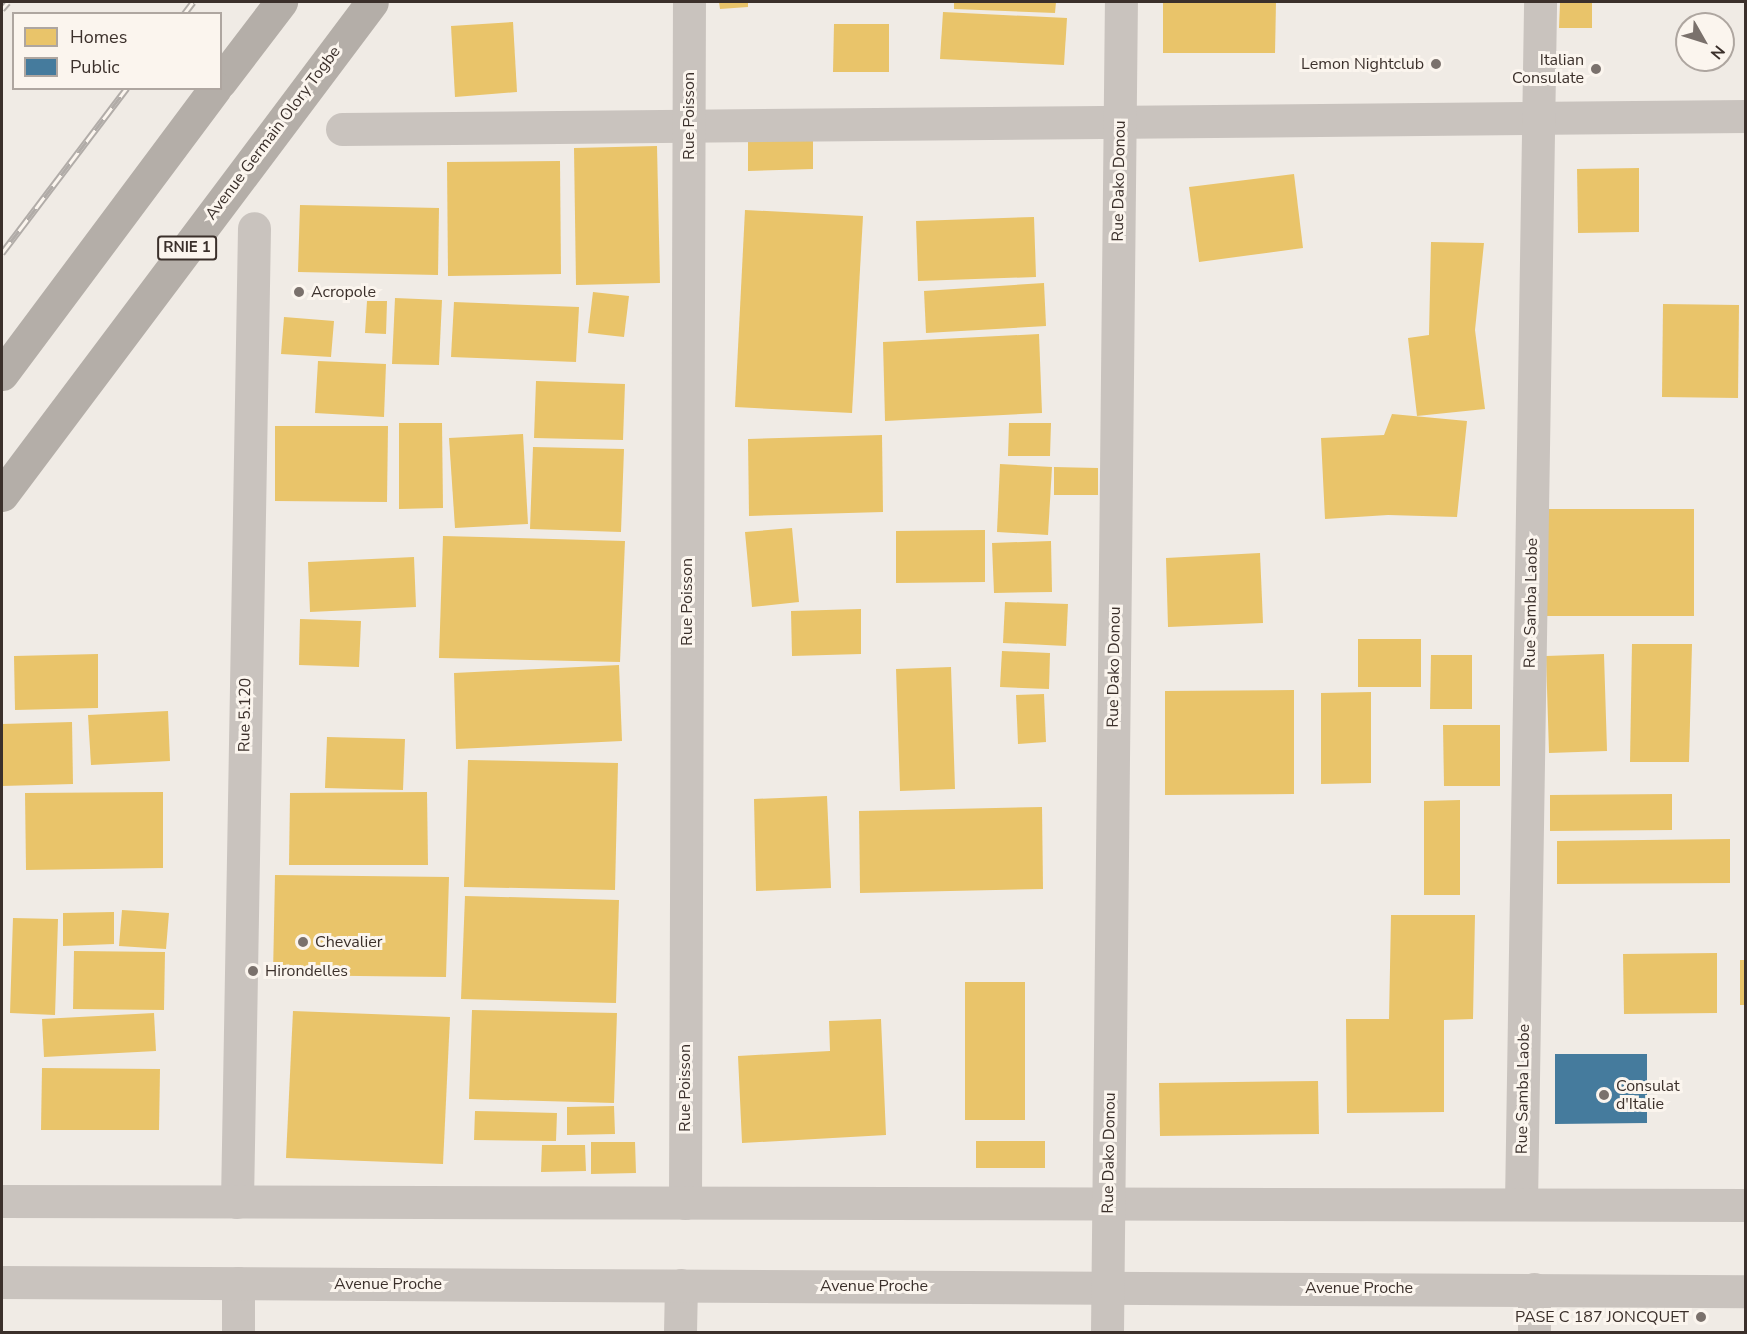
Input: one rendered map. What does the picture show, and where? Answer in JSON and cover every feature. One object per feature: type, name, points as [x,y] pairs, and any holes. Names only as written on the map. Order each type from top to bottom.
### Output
[{"type":"highway","points":[[222,79],[281,2]]},
{"type":"highway","name":"Avenue Germain Olory Togbe","points":[[2,495],[372,2]]},
{"type":"highway","points":[[2,374],[214,90]]},
{"type":"street","name":"Rue Poisson","points":[[685,1203],[689,2]]},
{"type":"street","name":"Rue Dako Donou","points":[[1107,1332],[1121,2]]},
{"type":"street","name":"Rue Samba Laobe","points":[[1521,1204],[1540,2]]},
{"type":"street","points":[[342,129],[1746,116]]},
{"type":"street","name":"Rue 5.120","points":[[237,1202],[254,228]]},
{"type":"street","points":[[2,1201],[1746,1205]]},
{"type":"street","name":"Avenue Proche","points":[[2,1282],[1534,1288],[1746,1291]]},
{"type":"street","points":[[237,1283],[238,1332]]},
{"type":"street","points":[[680,1332],[681,1285]]},
{"type":"street","points":[[1534,1288],[1534,1332]]},
{"type":"building: Homes","points":[[719,2],[748,2],[748,7],[720,9]]},
{"type":"building: Homes","points":[[954,2],[1056,2],[1055,13],[954,9]]},
{"type":"building: Homes","points":[[1163,2],[1276,2],[1275,53],[1163,53]]},
{"type":"building: Homes","points":[[1560,3],[1592,3],[1592,28],[1559,28]]},
{"type":"building: Homes","points":[[943,12],[1067,18],[1064,65],[940,59]]},
{"type":"building: Homes","points":[[513,22],[517,92],[455,97],[451,26]]},
{"type":"building: Homes","points":[[834,24],[889,24],[889,72],[833,72]]},
{"type":"building: Homes","points":[[813,140],[813,169],[748,171],[748,141]]},
{"type":"building: Homes","points":[[657,146],[660,283],[576,285],[574,148]]},
{"type":"building: Homes","points":[[560,161],[561,274],[448,276],[447,162]]},
{"type":"building: Homes","points":[[1639,168],[1639,232],[1578,233],[1577,169]]},
{"type":"building: Homes","points":[[1294,174],[1303,248],[1199,262],[1189,187]]},
{"type":"building: Homes","points":[[300,205],[439,208],[438,275],[298,272]]},
{"type":"building: Homes","points":[[745,210],[863,216],[852,413],[735,407]]},
{"type":"building: Homes","points":[[1034,217],[1036,277],[918,281],[916,221]]},
{"type":"building: Homes","points":[[1431,242],[1484,243],[1475,330],[1485,409],[1417,416],[1408,338],[1429,335]]},
{"type":"building: Homes","points":[[1044,283],[1046,326],[926,333],[924,291]]},
{"type":"building: Homes","points":[[593,292],[629,296],[624,337],[588,333]]},
{"type":"building: Homes","points":[[395,298],[442,300],[439,365],[392,364]]},
{"type":"building: Homes","points":[[367,301],[387,301],[386,334],[365,333]]},
{"type":"building: Homes","points":[[454,302],[579,307],[576,362],[451,357]]},
{"type":"building: Homes","points":[[1663,304],[1739,305],[1738,398],[1662,397]]},
{"type":"building: Homes","points":[[284,317],[334,321],[331,357],[281,354]]},
{"type":"building: Homes","points":[[1039,334],[1042,413],[885,421],[883,342]]},
{"type":"building: Homes","points":[[318,361],[386,364],[384,417],[315,413]]},
{"type":"building: Homes","points":[[536,381],[625,384],[623,440],[534,438]]},
{"type":"building: Homes","points":[[1392,414],[1467,421],[1457,517],[1388,515],[1325,519],[1321,438],[1384,435]]},
{"type":"building: Homes","points":[[399,423],[442,423],[443,508],[399,509]]},
{"type":"building: Homes","points":[[1009,423],[1051,423],[1050,456],[1008,456]]},
{"type":"building: Homes","points":[[275,426],[388,426],[387,502],[275,501]]},
{"type":"building: Homes","points":[[523,434],[528,524],[455,528],[449,438]]},
{"type":"building: Homes","points":[[882,435],[883,512],[749,516],[748,439]]},
{"type":"building: Homes","points":[[533,447],[624,449],[621,532],[530,529]]},
{"type":"building: Homes","points":[[1000,464],[1052,467],[1048,535],[997,532]]},
{"type":"building: Homes","points":[[1054,467],[1098,468],[1098,495],[1054,495]]},
{"type":"building: Homes","points":[[1538,509],[1694,509],[1694,616],[1537,616]]},
{"type":"building: Homes","points":[[792,528],[799,602],[752,607],[745,532]]},
{"type":"building: Homes","points":[[985,530],[985,582],[896,583],[896,531]]},
{"type":"building: Homes","points":[[443,536],[625,541],[620,662],[439,658]]},
{"type":"building: Homes","points":[[1051,541],[1052,592],[994,593],[992,543]]},
{"type":"building: Homes","points":[[1260,553],[1263,623],[1168,627],[1166,558]]},
{"type":"building: Homes","points":[[414,557],[416,607],[310,612],[308,562]]},
{"type":"building: Homes","points":[[1005,602],[1068,604],[1066,646],[1003,643]]},
{"type":"building: Homes","points":[[861,609],[861,654],[792,656],[791,611]]},
{"type":"building: Homes","points":[[300,619],[361,621],[359,667],[299,665]]},
{"type":"building: Homes","points":[[1358,639],[1421,639],[1421,687],[1358,687]]},
{"type":"building: Homes","points":[[1632,644],[1692,644],[1689,762],[1630,762]]},
{"type":"building: Homes","points":[[1002,651],[1050,653],[1049,689],[1000,687]]},
{"type":"building: Homes","points":[[98,654],[98,708],[15,710],[14,656]]},
{"type":"building: Homes","points":[[1604,654],[1607,751],[1549,753],[1546,656]]},
{"type":"building: Homes","points":[[1431,655],[1472,655],[1472,709],[1430,709]]},
{"type":"building: Homes","points":[[619,665],[622,741],[456,749],[454,673]]},
{"type":"building: Homes","points":[[951,667],[955,789],[900,791],[896,669]]},
{"type":"building: Homes","points":[[1294,690],[1294,794],[1165,795],[1165,691]]},
{"type":"building: Homes","points":[[1371,692],[1371,783],[1321,784],[1321,693]]},
{"type":"building: Homes","points":[[1044,694],[1046,742],[1018,744],[1016,695]]},
{"type":"building: Homes","points":[[168,711],[170,761],[91,765],[88,715]]},
{"type":"building: Homes","points":[[72,722],[73,784],[2,786],[2,724]]},
{"type":"building: Homes","points":[[1443,725],[1500,725],[1500,786],[1444,786]]},
{"type":"building: Homes","points":[[327,737],[405,739],[403,790],[325,788]]},
{"type":"building: Homes","points":[[468,760],[618,763],[615,890],[464,887]]},
{"type":"building: Homes","points":[[163,792],[163,868],[26,870],[25,793]]},
{"type":"building: Homes","points":[[427,792],[428,865],[289,865],[290,793]]},
{"type":"building: Homes","points":[[1672,794],[1672,830],[1550,831],[1550,795]]},
{"type":"building: Homes","points":[[827,796],[831,888],[756,891],[754,799]]},
{"type":"building: Homes","points":[[1460,800],[1460,895],[1424,895],[1424,801]]},
{"type":"building: Homes","points":[[1042,807],[1043,889],[860,893],[859,811]]},
{"type":"building: Homes","points":[[1730,839],[1730,883],[1557,884],[1557,841]]},
{"type":"building: Homes","points":[[275,875],[449,877],[446,977],[273,975]]},
{"type":"building: Homes","points":[[465,896],[619,900],[616,1003],[461,999]]},
{"type":"building: Homes","points":[[122,910],[169,913],[166,949],[119,946]]},
{"type":"building: Homes","points":[[114,912],[114,944],[63,946],[63,913]]},
{"type":"building: Homes","points":[[1391,915],[1475,915],[1473,1019],[1444,1020],[1444,1112],[1347,1113],[1346,1019],[1389,1019]]},
{"type":"building: Homes","points":[[13,918],[58,919],[55,1015],[10,1013]]},
{"type":"building: Homes","points":[[74,951],[165,952],[164,1010],[73,1009]]},
{"type":"building: Homes","points":[[1717,953],[1717,1013],[1624,1014],[1623,954]]},
{"type":"building: Homes","points":[[1740,960],[1746,960],[1746,1005],[1740,1005]]},
{"type":"building: Homes","points":[[965,982],[1025,982],[1025,1120],[965,1120]]},
{"type":"building: Homes","points":[[472,1010],[617,1013],[614,1103],[469,1099]]},
{"type":"building: Homes","points":[[293,1011],[450,1017],[443,1164],[286,1158]]},
{"type":"building: Homes","points":[[154,1013],[156,1051],[44,1057],[42,1019]]},
{"type":"building: Homes","points":[[881,1019],[886,1135],[742,1143],[738,1056],[830,1051],[829,1021]]},
{"type":"building: Homes","points":[[42,1068],[160,1069],[159,1130],[41,1130]]},
{"type":"building: Homes","points":[[1318,1081],[1319,1134],[1160,1136],[1159,1083]]},
{"type":"building: Homes","points":[[614,1106],[615,1134],[567,1135],[567,1107]]},
{"type":"building: Homes","points":[[475,1111],[557,1113],[556,1141],[474,1140]]},
{"type":"building: Homes","points":[[976,1141],[1045,1141],[1045,1168],[976,1168]]},
{"type":"building: Homes","points":[[591,1142],[635,1142],[636,1173],[591,1174]]},
{"type":"building: Homes","points":[[542,1145],[585,1145],[586,1171],[541,1172]]},
{"type":"building: Public","points":[[1555,1054],[1647,1054],[1647,1123],[1555,1124]]},
{"type":"railway","points":[[2,9],[8,2]]},
{"type":"railway","points":[[186,12],[193,2]]},
{"type":"railway","points":[[2,253],[125,90]]},
{"type":"place","name":"Lemon Nightclub","points":[[1436,64]]},
{"type":"place","name":"Italian Consulate","points":[[1596,69]]},
{"type":"place","name":"Acropole","points":[[299,292]]},
{"type":"place","name":"Chevalier","points":[[303,942]]},
{"type":"place","name":"Hirondelles","points":[[253,971]]},
{"type":"place","name":"Consulat d'Italie","points":[[1604,1095]]},
{"type":"place","name":"PASE C 187 JONCQUET","points":[[1701,1317]]}]
